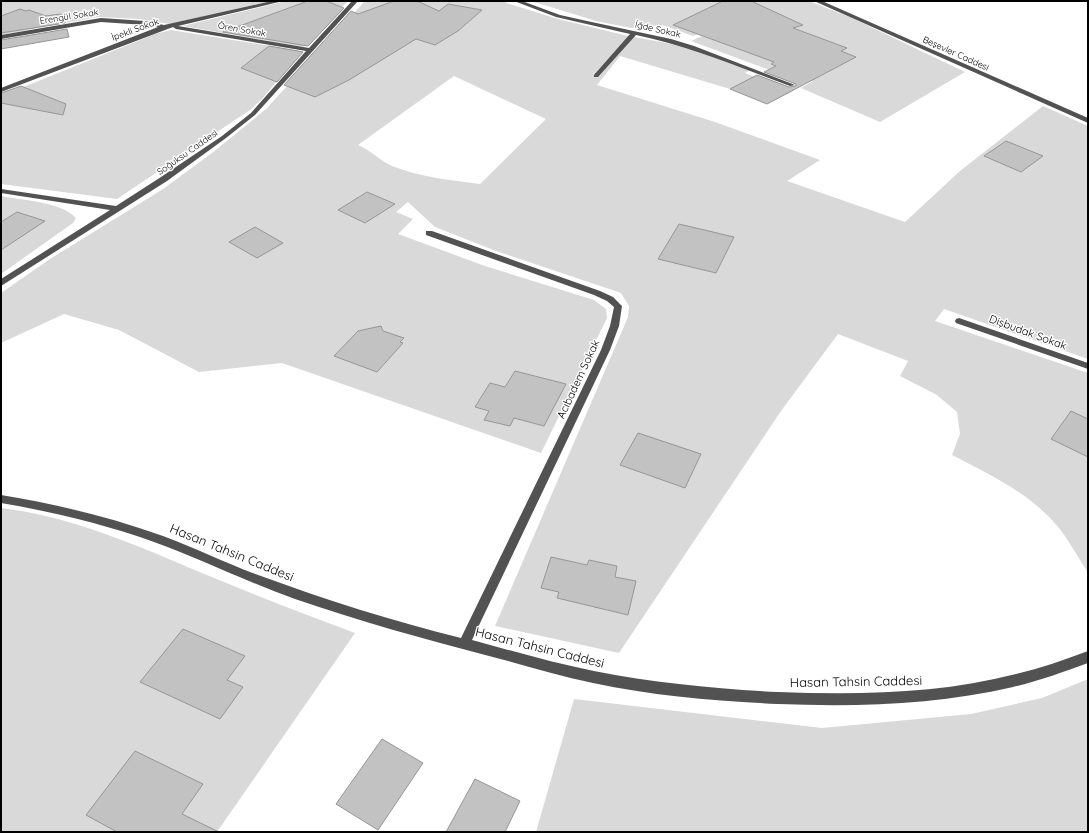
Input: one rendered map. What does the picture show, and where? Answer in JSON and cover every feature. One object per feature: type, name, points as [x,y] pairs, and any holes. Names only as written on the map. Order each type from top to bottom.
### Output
[{"type":"street","name":"İpekli Sokak","points":[[1,90],[167,27],[280,1]]},
{"type":"street","name":"Soğuksu Caddesi","points":[[1,283],[118,209],[204,152],[253,114],[270,97],[310,50],[355,1]]},
{"type":"street","name":"İğde Sokak","points":[[517,1],[558,16],[634,33],[655,36],[692,47],[792,85]]},
{"type":"street","name":"Beşevler Caddesi","points":[[817,1],[1088,121]]},
{"type":"street","name":"Erengül Sokak","points":[[1,37],[91,20],[128,21],[167,27]]},
{"type":"street","name":"Ören Sokak","points":[[167,27],[310,50]]},
{"type":"street","points":[[596,76],[634,33]]},
{"type":"street","points":[[1,191],[118,209]]},
{"type":"street","name":"Acıbadem Sokak","points":[[429,233],[597,293],[610,299],[618,306],[619,316],[566,433],[464,644]]},
{"type":"street","name":"Dişbudak Sokak","points":[[960,321],[1088,366]]},
{"type":"street","name":"Hasan Tahsin Caddesi","points":[[1,499],[38,504],[123,527],[160,540],[268,584],[361,616],[464,644],[593,676],[662,689],[744,697],[830,700],[915,696],[999,685],[1065,667],[1088,657]]},
{"type":"shaded area","points":[[1,1],[272,1],[170,24],[139,19],[98,17],[1,35]]},
{"type":"shaded area","points":[[286,1],[348,1],[303,47],[183,26]]},
{"type":"shaded area","points":[[365,1],[507,1],[506,3],[558,19],[624,35],[682,46],[750,70],[745,73],[791,92],[767,104],[730,89],[620,56],[597,85],[715,122],[820,160],[787,181],[905,222],[960,171],[1043,106],[1088,126],[1088,359],[944,309],[935,321],[1088,373],[1088,572],[1059,528],[1036,505],[1010,486],[952,455],[960,434],[957,412],[937,395],[900,376],[908,361],[838,334],[781,411],[619,653],[495,626],[628,317],[629,306],[621,293],[496,251],[435,227],[408,202],[396,212],[413,219],[398,234],[485,266],[594,300],[606,309],[607,318],[541,453],[282,363],[199,372],[119,330],[64,314],[1,343],[1,293],[50,259],[163,189],[212,153],[266,109]],"holes":[[[454,76],[546,119],[480,184],[435,178],[403,170],[388,164],[358,145]]]},
{"type":"shaded area","points":[[531,1],[809,1],[852,18],[965,72],[880,122],[801,88],[813,81],[798,75],[791,78],[691,41],[702,36],[698,34],[693,36],[662,25],[631,28],[596,21]]},
{"type":"shaded area","points":[[171,30],[302,51],[262,99],[250,110],[117,199],[1,184],[1,96],[155,34]]},
{"type":"shaded area","points":[[1,196],[52,205],[61,208],[76,218],[73,223],[1,274]]},
{"type":"shaded area","points":[[1,508],[53,518],[104,533],[221,581],[355,633],[217,832],[1,832]]},
{"type":"shaded area","points":[[1088,679],[1088,832],[536,832],[574,699],[822,728],[971,714],[1042,698]]},
{"type":"building","points":[[308,1],[326,1],[344,8],[308,46],[223,32]]},
{"type":"building","points":[[394,1],[417,1],[439,11],[448,4],[482,10],[458,31],[435,45],[416,39],[349,80],[315,97],[284,85],[351,11],[358,14]]},
{"type":"building","points":[[723,1],[751,1],[803,25],[793,28],[847,48],[841,51],[856,57],[767,104],[730,89],[757,75],[789,87],[796,86],[796,84],[764,72],[776,66],[771,64],[774,62],[673,25]]},
{"type":"building","points":[[20,9],[26,11],[29,10],[46,16],[60,14],[63,15],[65,23],[1,33],[1,16]]},
{"type":"building","points":[[67,29],[69,37],[1,49],[1,40]]},
{"type":"building","points":[[269,46],[303,52],[277,82],[241,68]]},
{"type":"building","points":[[21,86],[66,104],[63,115],[1,103],[1,93]]},
{"type":"building","points":[[1006,141],[1043,156],[1021,172],[984,156]]},
{"type":"building","points":[[367,192],[395,204],[365,223],[338,210]]},
{"type":"building","points":[[17,212],[45,221],[1,250],[1,222]]},
{"type":"building","points":[[679,224],[734,237],[716,273],[658,259]]},
{"type":"building","points":[[255,227],[283,243],[257,258],[229,242]]},
{"type":"building","points":[[381,326],[383,331],[404,338],[400,342],[403,343],[377,372],[334,356],[358,331]]},
{"type":"building","points":[[515,371],[566,384],[544,426],[514,418],[510,426],[484,420],[489,411],[475,407],[490,383],[505,387]]},
{"type":"building","points":[[1071,411],[1088,419],[1088,457],[1051,439]]},
{"type":"building","points":[[638,433],[701,454],[685,488],[620,465]]},
{"type":"building","points":[[551,557],[587,565],[589,560],[617,566],[615,577],[636,581],[628,615],[557,598],[559,592],[541,588]]},
{"type":"building","points":[[183,629],[245,656],[227,680],[243,687],[220,719],[140,682]]},
{"type":"building","points":[[382,739],[423,763],[378,830],[336,804]]},
{"type":"building","points":[[135,751],[203,784],[182,814],[219,832],[117,832],[86,815]]},
{"type":"building","points":[[475,779],[520,801],[505,832],[446,832]]}]
